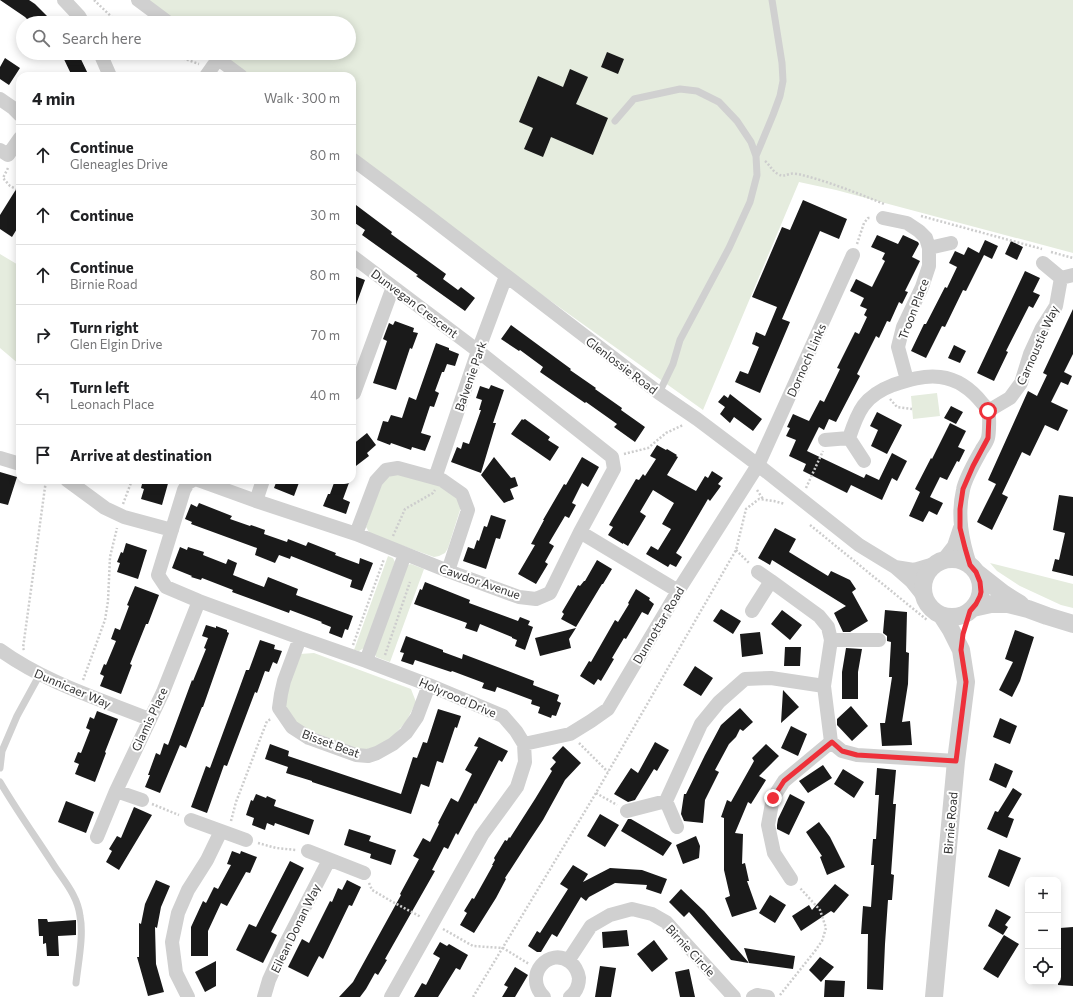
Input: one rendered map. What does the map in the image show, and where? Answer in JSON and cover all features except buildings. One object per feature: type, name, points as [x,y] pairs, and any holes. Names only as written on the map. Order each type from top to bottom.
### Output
[{"type":"street","points":[[64,0],[79,16]]},
{"type":"street","points":[[138,0],[160,16]]},
{"type":"street","points":[[103,60],[108,72]]},
{"type":"street","points":[[205,71],[212,60]]},
{"type":"street","points":[[219,60],[236,72]]},
{"type":"street","points":[[0,99],[16,111]]},
{"type":"street","points":[[4,153],[16,142]]},
{"type":"street","name":"Glenlossie Road","points":[[356,162],[659,393],[697,419],[758,465],[859,545],[895,566],[911,581],[923,596]]},
{"type":"street","points":[[883,218],[907,223],[926,238],[929,248],[951,243]]},
{"type":"street","name":"Troon Place","points":[[907,380],[898,346],[903,327],[922,287],[929,266],[929,248]]},
{"type":"street","name":"Dornoch Links","points":[[758,465],[853,256]]},
{"type":"street","name":"Dunvegan Crescent","points":[[356,259],[478,351]]},
{"type":"street","points":[[1043,263],[1067,277]]},
{"type":"street","name":"Balvenie Park","points":[[435,478],[478,351],[506,276]]},
{"type":"street","name":"Carnoustie Way","points":[[988,411],[1010,398],[1021,383],[1030,354],[1042,328],[1056,306],[1067,277]]},
{"type":"street","points":[[356,388],[393,287]]},
{"type":"street","points":[[478,351],[612,457]]},
{"type":"street","points":[[848,438],[857,415],[869,398],[885,388],[907,380],[929,376],[950,379],[968,388],[988,411],[989,416],[988,438],[963,489],[960,509],[960,528],[965,548],[980,582],[981,592],[976,604],[963,616],[954,618],[946,617],[936,620],[923,596],[922,587],[924,579],[928,571],[954,546],[960,528]]},
{"type":"street","points":[[827,440],[848,438]]},
{"type":"street","points":[[848,438],[864,461]]},
{"type":"street","name":"Cawdor Avenue","points":[[209,484],[356,534],[448,571],[519,596],[536,599],[550,594],[580,532],[614,469],[612,457]]},
{"type":"street","points":[[0,458],[16,463]]},
{"type":"street","name":"Dunnottar Road","points":[[524,744],[570,734],[608,709],[678,591],[758,465]]},
{"type":"street","points":[[356,534],[376,481],[386,470],[398,468],[442,480],[462,494],[468,510],[448,571]]},
{"type":"street","points":[[73,484],[119,515],[172,530]]},
{"type":"street","name":"Cawdor Avenue","points":[[172,530],[184,490],[187,484]]},
{"type":"street","points":[[256,501],[262,484]]},
{"type":"street","name":"Holyrood Drive","points":[[172,530],[158,576],[166,587],[199,601],[381,666],[503,716],[516,731],[524,744]]},
{"type":"street","points":[[580,532],[678,591]]},
{"type":"street","points":[[366,661],[405,554]]},
{"type":"street","points":[[939,562],[952,559],[960,560],[973,568],[1004,594],[1028,609]]},
{"type":"street","name":"Glenlossie Road","points":[[895,566],[914,570],[939,562]]},
{"type":"street","points":[[758,572],[819,616],[828,627],[831,640],[824,686],[832,742],[842,751],[857,755],[956,761]]},
{"type":"street","points":[[752,611],[771,580]]},
{"type":"street","name":"Glamis Place","points":[[97,837],[116,791],[163,692],[199,601]]},
{"type":"street","points":[[972,609],[992,604],[1008,604],[1073,624]]},
{"type":"street","name":"Birnie Road","points":[[934,997],[956,761],[966,682],[961,650],[963,634],[972,609]]},
{"type":"street","name":"Birnie Road","points":[[936,620],[951,630],[961,650]]},
{"type":"street","name":"Bisset Beat","points":[[300,638],[280,694],[279,708],[292,727],[309,738],[356,755],[368,756],[378,753],[393,744],[406,733],[417,717],[429,685]]},
{"type":"street","points":[[831,640],[879,640]]},
{"type":"street","name":"Dunnicaer Way","points":[[0,650],[34,671],[149,719]]},
{"type":"street","points":[[677,827],[666,801],[701,724],[719,702],[745,679],[771,678],[824,686]]},
{"type":"street","points":[[791,879],[774,853],[768,825],[773,798],[784,781],[832,742]]},
{"type":"street","points":[[391,997],[482,835],[517,787],[525,762],[524,744]]},
{"type":"street","points":[[116,791],[142,800]]},
{"type":"street","points":[[628,811],[666,801]]},
{"type":"street","points":[[191,820],[246,840]]},
{"type":"street","points":[[188,997],[176,972],[172,942],[178,913],[188,890],[224,832]]},
{"type":"street","points":[[308,852],[364,873]]},
{"type":"street","name":"Eilean Donan Way","points":[[264,997],[269,980],[285,945],[329,860]]},
{"type":"street","name":"Birnie Circle","points":[[568,961],[591,926],[610,915],[632,909],[652,914],[666,922],[734,997]]},
{"type":"street","points":[[544,997],[537,988],[535,980],[538,969],[543,963],[551,959],[559,958],[568,961],[574,966],[579,974],[577,990],[570,997]]},
{"type":"street","points":[[753,997],[757,995],[768,997]]},
{"type":"lane","points":[[756,156],[780,96],[783,81],[782,63],[772,0]]},
{"type":"lane","points":[[615,121],[634,99],[680,89],[697,90],[719,102],[737,121],[751,142],[756,156],[757,175],[750,202],[729,248],[680,340],[673,364],[659,393]]},
{"type":"lane","points":[[0,768],[2,751],[34,671]]},
{"type":"lane","points":[[0,782],[76,900],[81,916],[81,936],[76,983]]},
{"type":"path","points":[[94,0],[111,16]]},
{"type":"path","points":[[182,60],[205,71]]},
{"type":"path","points":[[4,153],[9,166],[3,178],[10,186],[16,189]]},
{"type":"path","points":[[853,256],[864,223],[868,218],[883,218]]},
{"type":"path","points":[[885,388],[891,401],[897,407],[912,409]]},
{"type":"path","points":[[612,457],[648,448],[666,433],[697,419]]},
{"type":"path","points":[[801,498],[827,440]]},
{"type":"path","points":[[34,671],[23,648],[45,484]]},
{"type":"path","points":[[79,691],[105,620],[108,601],[110,557],[116,535],[119,515],[131,484]]},
{"type":"path","points":[[473,997],[596,793],[736,550],[746,509],[759,499],[786,504]]},
{"type":"path","points":[[806,521],[936,620]]},
{"type":"path","points":[[736,550],[758,572]]},
{"type":"path","points":[[381,666],[411,580]]},
{"type":"path","points":[[224,832],[266,721],[283,714]]},
{"type":"path","points":[[570,734],[608,772]]},
{"type":"path","points":[[596,793],[628,811]]},
{"type":"path","points":[[142,800],[191,820]]},
{"type":"path","points":[[246,840],[276,848],[308,852]]},
{"type":"path","points":[[364,873],[372,890],[391,901],[473,946],[503,948],[538,969]]},
{"type":"path","points":[[778,997],[822,941],[826,928],[820,910],[791,879]]},
{"type":"shaded area","points":[[138,0],[1073,0],[1073,253],[836,190],[799,182],[703,410],[356,162],[356,72],[236,72],[219,60],[356,60],[356,16],[160,16]]},
{"type":"shaded area","points":[[0,254],[16,264],[16,362],[0,348]]},
{"type":"shaded area","points":[[937,393],[940,416],[913,419],[911,396]]},
{"type":"shaded area","points":[[395,472],[434,483],[458,497],[461,507],[445,553],[434,557],[370,534],[366,527],[381,483]]},
{"type":"shaded area","points":[[388,556],[393,558],[395,562],[364,648],[359,651],[354,650]]},
{"type":"shaded area","points":[[990,563],[1073,584],[1073,608],[1061,605],[1020,586],[997,571]]},
{"type":"shaded area","points":[[411,564],[424,569],[390,662],[376,657],[375,649],[407,565]]},
{"type":"shaded area","points":[[314,653],[411,689],[416,702],[406,722],[392,737],[374,748],[360,750],[300,727],[288,715],[285,703],[286,690],[300,654]]},
{"type":"route","points":[[773,798],[784,781],[832,742],[842,751],[857,755],[956,761],[966,682],[961,650],[963,634],[970,611],[976,604],[981,592],[980,582],[976,572],[970,565],[965,548],[960,528],[960,509],[963,489],[988,438],[988,411]]}]
